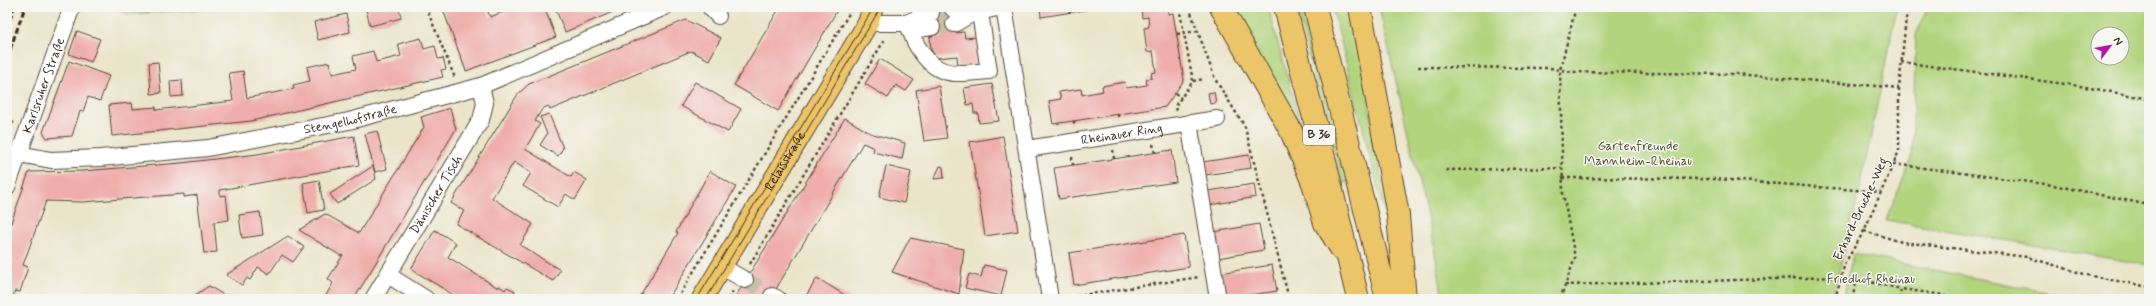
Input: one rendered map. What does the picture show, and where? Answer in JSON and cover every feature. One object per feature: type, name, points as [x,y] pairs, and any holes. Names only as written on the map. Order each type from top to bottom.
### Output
[{"type":"highway","points":[[1221,7],[1291,131],[1313,183],[1325,223],[1351,263]]},
{"type":"highway","name":"B 36","points":[[1285,7],[1351,263],[1358,299]]},
{"type":"highway","name":"B 36","points":[[1315,7],[1387,299]]},
{"type":"highway","points":[[1360,7],[1398,215],[1405,299]]},
{"type":"main road","name":"Relaisstraße","points":[[702,299],[871,15],[899,21]]},
{"type":"street","name":"Karlsruher Straße","points":[[7,187],[72,7]]},
{"type":"street","name":"Stengelhofstraße","points":[[18,154],[51,160],[100,158],[208,148],[349,121],[481,86],[665,7]]},
{"type":"street","points":[[954,17],[1003,7],[1011,49],[1050,299]]},
{"type":"street","points":[[899,21],[915,41],[924,56],[934,67],[952,74],[989,71],[976,13]]},
{"type":"street","points":[[899,21],[931,20]]},
{"type":"street","points":[[986,53],[1011,49]]},
{"type":"street","name":"Dänischer Tisch","points":[[373,299],[481,120],[485,103],[481,86]]},
{"type":"street","name":"Rheinauer Ring","points":[[1027,149],[1217,119]]},
{"type":"street","points":[[1184,124],[1218,299]]},
{"type":"street","points":[[722,267],[743,279]]},
{"type":"street","points":[[388,275],[426,299]]},
{"type":"path","points":[[426,7],[454,77],[458,92]]},
{"type":"path","points":[[677,299],[854,7]]},
{"type":"path","points":[[1179,7],[1193,81]]},
{"type":"path","points":[[1189,7],[1215,79],[1245,128],[1290,299]]},
{"type":"path","points":[[1560,299],[1575,258],[1562,193],[1560,70],[1576,7]]},
{"type":"path","name":"Erhard-Bruche-Weg","points":[[1835,299],[1845,263],[1864,231],[1899,151],[1899,88],[1906,18],[1910,7]]},
{"type":"path","points":[[728,299],[743,279],[899,21]]},
{"type":"path","points":[[1177,34],[1198,31]]},
{"type":"path","points":[[1901,62],[2080,86],[2149,99]]},
{"type":"path","points":[[1418,67],[1550,68],[1571,72],[1736,74],[1899,88]]},
{"type":"path","points":[[1184,124],[1175,106],[1193,81],[1204,79]]},
{"type":"path","points":[[1175,93],[1181,98]]},
{"type":"path","points":[[1893,164],[2053,185],[2149,205]]},
{"type":"path","points":[[1446,170],[1562,168]]},
{"type":"path","points":[[1562,178],[1716,179],[1882,192]]},
{"type":"path","points":[[1864,231],[1902,242],[2027,257],[2091,276],[2149,287]]},
{"type":"path","points":[[1058,299],[1214,274]]},
{"type":"path","points":[[1565,285],[1840,277]]},
{"type":"path","points":[[1852,299],[1857,279],[1901,289],[1959,299]]},
{"type":"path","points":[[1899,299],[1901,289]]},
{"type":"green space","points":[[113,7],[234,7],[128,14]]},
{"type":"green space","points":[[1227,7],[1268,7],[1302,129]]},
{"type":"green space","points":[[1296,7],[1302,7],[1349,182],[1344,183],[1342,179]]},
{"type":"green space","points":[[1332,7],[1354,7],[1391,239],[1340,38]]},
{"type":"green space","name":"Gartenfreunde Mannheim-Rheinau","points":[[1379,7],[1897,7],[1860,189],[1832,299],[1443,299],[1434,247]]},
{"type":"green space","points":[[1928,7],[2149,7],[2149,265],[1886,220],[1912,158],[1916,35]]},
{"type":"green space","name":"Friedhof Rheinau","points":[[1853,254],[2081,299],[1843,299]]},
{"type":"building","points":[[375,7],[399,7],[401,18],[370,26],[366,9]]},
{"type":"building","points":[[442,7],[486,7],[490,17],[516,7],[544,7],[556,37],[466,71]]},
{"type":"building","points":[[563,7],[625,7],[565,32],[556,10]]},
{"type":"building","points":[[780,7],[839,7],[778,111],[734,85]]},
{"type":"building","points":[[930,7],[953,7],[955,33],[964,32],[965,38],[977,37],[980,67],[958,69],[957,56],[937,58],[931,50],[930,36],[933,36]]},
{"type":"building","points":[[1040,7],[1090,7],[1091,9],[1041,17]]},
{"type":"building","points":[[1141,7],[1167,7],[1168,14],[1173,13],[1184,80],[1165,107],[1053,124],[1049,101],[1061,99],[1059,92],[1081,89],[1082,95],[1103,91],[1102,86],[1125,82],[1126,88],[1147,85],[1146,79],[1152,78],[1151,73],[1156,72],[1153,51],[1147,52],[1144,28],[1149,27],[1148,17],[1142,18]]},
{"type":"building","points":[[346,14],[350,32],[318,40],[314,22]]},
{"type":"building","points":[[686,20],[721,38],[709,60],[691,51],[550,110],[548,106],[542,109],[535,121],[540,124],[525,149],[571,177],[574,172],[587,180],[575,200],[566,194],[558,207],[523,186],[531,173],[514,162],[492,198],[533,224],[520,245],[560,270],[553,281],[456,224],[464,211],[451,203],[518,94],[529,84]]},
{"type":"building","points":[[77,31],[100,39],[91,62],[69,54]]},
{"type":"building","points":[[421,38],[424,49],[435,46],[438,59],[443,58],[446,69],[441,70],[443,77],[251,121],[112,136],[109,105],[132,103],[133,109],[156,107],[156,110],[233,101],[229,73],[243,71],[247,98],[294,89],[293,85],[310,81],[307,67],[329,62],[332,74],[356,69],[353,56],[373,51],[376,62],[401,56],[398,44]]},
{"type":"building","points":[[880,59],[914,80],[906,91],[896,85],[888,98],[865,84]]},
{"type":"building","points":[[69,61],[109,76],[100,101],[88,97],[83,112],[80,111],[72,136],[47,138],[43,132]]},
{"type":"building","points":[[158,62],[161,93],[151,94],[149,63]]},
{"type":"building","points":[[182,80],[183,96],[171,97],[170,81]]},
{"type":"building","points":[[695,82],[741,109],[728,132],[681,106]]},
{"type":"building","points":[[992,84],[999,121],[979,123],[978,113],[974,113],[973,104],[967,105],[964,88]]},
{"type":"building","points":[[939,86],[947,138],[924,141],[916,90]]},
{"type":"building","points":[[1214,92],[1216,103],[1210,104],[1208,93]]},
{"type":"building","points":[[450,108],[456,129],[354,299],[324,299],[333,283],[328,279],[343,255],[341,256],[299,230],[325,214],[359,233],[424,127],[421,117]]},
{"type":"building","points":[[549,114],[563,148],[558,156],[540,145],[547,134],[540,117]]},
{"type":"building","points":[[845,118],[870,133],[905,143],[902,159],[873,152],[874,148],[863,143],[770,299],[734,299]]},
{"type":"building","points":[[377,131],[387,169],[375,172],[365,134]]},
{"type":"building","points":[[354,136],[359,165],[220,190],[220,196],[226,195],[229,220],[214,222],[217,252],[204,253],[197,195],[184,197],[184,194],[83,202],[46,201],[23,265],[28,267],[20,292],[15,291],[12,299],[7,299],[7,234],[29,172],[82,171],[181,163],[258,154]]},
{"type":"building","points":[[1003,136],[1018,231],[985,236],[970,142]]},
{"type":"building","points":[[1172,150],[1176,182],[1059,199],[1054,168]]},
{"type":"building","points":[[1249,155],[1251,168],[1205,175],[1203,162]]},
{"type":"building","points":[[373,166],[376,179],[337,204],[330,194]]},
{"type":"building","points":[[886,166],[911,172],[904,203],[879,197]]},
{"type":"building","points":[[940,166],[943,167],[944,178],[934,179]]},
{"type":"building","points":[[710,171],[736,187],[668,299],[638,299],[678,233],[676,232]]},
{"type":"building","points":[[319,180],[324,210],[308,213],[303,183]]},
{"type":"building","points":[[1254,184],[1256,197],[1210,205],[1208,191]]},
{"type":"building","points":[[260,212],[263,235],[242,238],[239,215]]},
{"type":"building","points":[[1259,224],[1264,250],[1218,258],[1214,232]]},
{"type":"building","points":[[435,230],[456,243],[448,257],[498,288],[499,286],[505,290],[507,287],[515,291],[513,294],[520,299],[460,299],[411,269]]},
{"type":"building","points":[[1184,235],[1189,267],[1074,285],[1069,253]]},
{"type":"building","points":[[288,236],[304,247],[293,262],[282,255],[269,274],[258,267],[250,280],[247,278],[242,285],[226,275]]},
{"type":"building","points":[[910,238],[964,249],[959,294],[892,272]]},
{"type":"building","points":[[984,265],[1007,270],[1001,296],[965,288],[969,274],[981,277]]},
{"type":"building","points":[[1272,265],[1277,291],[1224,299],[1220,273]]},
{"type":"building","points":[[817,278],[851,299],[811,299],[806,296]]},
{"type":"building","points":[[209,286],[230,299],[189,299]]},
{"type":"tunnel","points":[[931,13],[953,9]]},
{"type":"tunnel","points":[[932,27],[954,24]]},
{"type":"tunnel","points":[[745,280],[772,296]]},
{"type":"tram line","points":[[697,299],[874,7]]},
{"type":"tram line","points":[[706,299],[881,7]]},
{"type":"railway","points":[[7,28],[14,7]]},
{"type":"railway","points":[[7,58],[25,7]]}]
